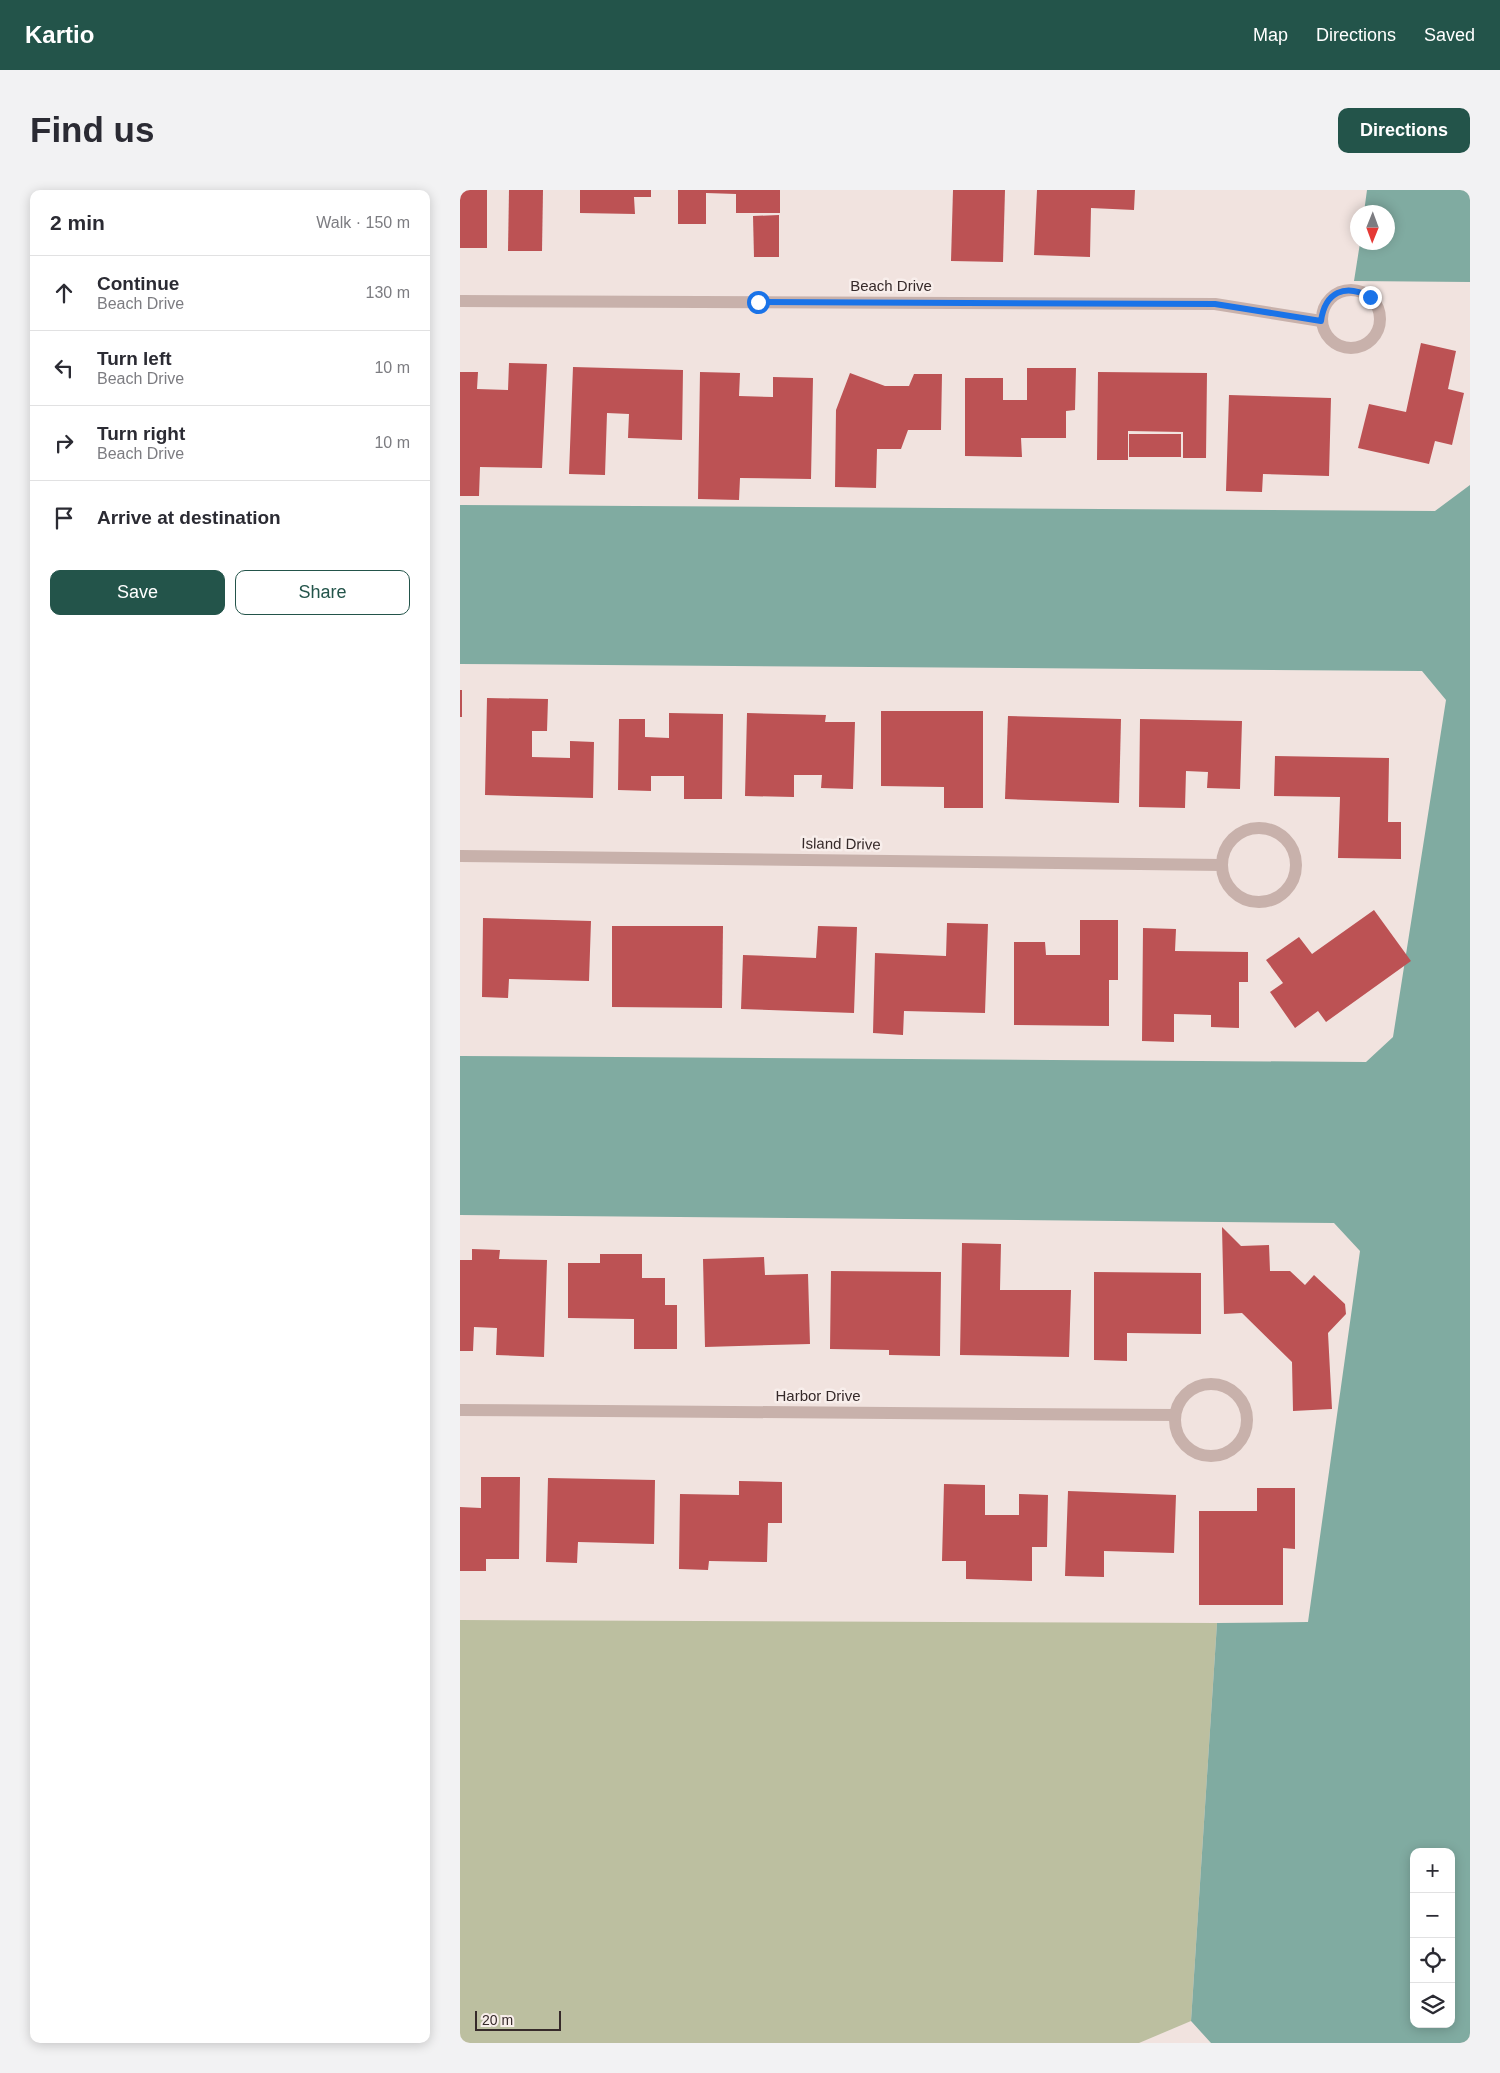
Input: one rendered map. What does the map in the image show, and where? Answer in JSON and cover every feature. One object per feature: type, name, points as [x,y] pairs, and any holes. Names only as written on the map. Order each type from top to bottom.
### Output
[{"type":"street","points":[[1349,290],[1360,291],[1370,297],[1377,306],[1380,317],[1378,328],[1372,338],[1363,345],[1352,348],[1341,346],[1331,341],[1324,332],[1321,321],[1323,309],[1328,299],[1338,292],[1349,290]]},
{"type":"street","name":"Beach Drive","points":[[460,301],[1215,304],[1321,321]]},
{"type":"street","points":[[1266,828],[1278,833],[1288,842],[1294,853],[1297,866],[1294,879],[1288,890],[1277,898],[1265,902],[1252,902],[1240,898],[1230,889],[1223,878],[1222,865],[1224,852],[1230,841],[1240,833],[1266,828]]},
{"type":"street","name":"Island Drive","points":[[460,856],[1222,865]]},
{"type":"street","points":[[1217,1385],[1235,1392],[1243,1402],[1248,1414],[1248,1427],[1243,1438],[1235,1448],[1224,1455],[1205,1456],[1188,1449],[1180,1439],[1175,1427],[1175,1415],[1179,1402],[1187,1393],[1198,1386],[1217,1385]]},
{"type":"street","name":"Harbor Drive","points":[[460,1410],[1175,1415]]},
{"type":"green space","points":[[460,1620],[1217,1623],[1191,2021],[1139,2043],[460,2043]]},
{"type":"water","points":[[1367,190],[1470,190],[1470,282],[1354,281],[1359,250],[1395,250],[1395,205],[1365,205]]},
{"type":"water","points":[[1470,485],[1470,2043],[1211,2043],[1191,2021],[1217,1623],[1308,1622],[1360,1251],[1334,1223],[460,1215],[460,1056],[1366,1062],[1393,1037],[1446,700],[1422,671],[460,664],[460,505],[1435,511]]},
{"type":"building","points":[[460,190],[487,190],[487,248],[460,248]]},
{"type":"building","points":[[509,190],[543,190],[542,251],[508,251]]},
{"type":"building","points":[[580,190],[651,190],[651,197],[634,197],[635,214],[580,213]]},
{"type":"building","points":[[678,190],[780,190],[780,213],[736,213],[736,194],[706,193],[706,224],[678,224]]},
{"type":"building","points":[[953,190],[1005,190],[1003,262],[951,261]]},
{"type":"building","points":[[1037,190],[1135,190],[1134,210],[1091,208],[1090,257],[1034,255]]},
{"type":"building","points":[[779,215],[779,257],[754,257],[753,216]]},
{"type":"building","points":[[1421,343],[1456,351],[1448,389],[1464,393],[1452,445],[1435,441],[1429,464],[1358,448],[1369,404],[1406,412]]},
{"type":"building","points":[[509,363],[547,364],[542,468],[480,467],[479,496],[460,496],[460,372],[478,372],[477,389],[508,390]]},
{"type":"building","points":[[573,367],[683,370],[682,440],[628,438],[629,414],[607,413],[605,475],[569,474]]},
{"type":"building","points":[[1027,368],[1076,368],[1075,410],[1066,411],[1066,438],[1021,438],[1022,457],[965,456],[965,378],[1003,378],[1003,400],[1027,400]]},
{"type":"building","points":[[700,372],[740,373],[739,396],[773,397],[773,377],[813,378],[811,479],[740,478],[739,500],[698,499]]},
{"type":"building","points":[[1098,372],[1207,373],[1206,458],[1183,458],[1183,432],[1128,431],[1128,460],[1097,460]]},
{"type":"building","points":[[850,373],[885,386],[909,386],[914,374],[942,374],[941,430],[908,430],[901,449],[877,449],[876,488],[835,487],[836,410]]},
{"type":"building","points":[[1229,395],[1331,398],[1329,476],[1263,474],[1262,492],[1226,491]]},
{"type":"building","points":[[1129,434],[1181,434],[1181,457],[1129,457]]},
{"type":"building","points":[[460,690],[462,690],[462,717],[460,717]]},
{"type":"building","points":[[487,698],[548,699],[547,731],[532,731],[532,757],[570,758],[570,741],[594,742],[593,798],[485,795]]},
{"type":"building","points":[[881,711],[983,711],[983,808],[944,808],[944,787],[881,786]]},
{"type":"building","points":[[669,713],[723,714],[722,799],[684,799],[684,776],[651,776],[651,791],[618,790],[619,719],[645,719],[645,737],[669,738]]},
{"type":"building","points":[[747,713],[826,715],[825,722],[855,722],[853,789],[821,788],[822,775],[794,775],[794,797],[745,796]]},
{"type":"building","points":[[1008,716],[1121,719],[1119,803],[1005,799]]},
{"type":"building","points":[[1140,719],[1242,721],[1240,789],[1207,788],[1208,772],[1186,771],[1185,808],[1139,807]]},
{"type":"building","points":[[1275,756],[1389,758],[1388,822],[1401,822],[1401,859],[1338,858],[1340,797],[1274,796]]},
{"type":"building","points":[[1374,910],[1411,961],[1326,1022],[1318,1011],[1295,1028],[1270,992],[1283,983],[1266,960],[1299,937],[1312,954]]},
{"type":"building","points":[[483,918],[591,921],[589,981],[509,979],[508,998],[482,997]]},
{"type":"building","points":[[1080,920],[1118,920],[1118,980],[1109,980],[1109,1026],[1014,1025],[1014,942],[1045,942],[1046,955],[1080,955]]},
{"type":"building","points":[[947,923],[988,924],[985,1013],[904,1011],[903,1035],[873,1033],[875,953],[946,956]]},
{"type":"building","points":[[612,926],[723,926],[722,1008],[612,1007]]},
{"type":"building","points":[[818,926],[857,927],[854,1013],[741,1009],[743,955],[816,958]]},
{"type":"building","points":[[1143,928],[1176,929],[1175,951],[1248,952],[1248,982],[1239,982],[1239,1028],[1211,1027],[1211,1015],[1174,1014],[1174,1042],[1142,1041]]},
{"type":"building","points":[[1222,1227],[1241,1246],[1269,1245],[1270,1271],[1290,1271],[1305,1285],[1314,1275],[1345,1304],[1346,1314],[1328,1333],[1332,1409],[1293,1411],[1292,1362],[1242,1313],[1224,1314]]},
{"type":"building","points":[[962,1243],[1001,1244],[1000,1290],[1071,1290],[1069,1357],[960,1355]]},
{"type":"building","points":[[472,1249],[500,1250],[499,1259],[547,1260],[544,1357],[496,1355],[497,1328],[474,1327],[473,1351],[460,1351],[460,1260],[472,1260]]},
{"type":"building","points":[[600,1254],[642,1254],[642,1278],[665,1278],[665,1305],[677,1305],[677,1349],[634,1349],[634,1319],[568,1318],[568,1263],[600,1263]]},
{"type":"building","points":[[764,1257],[765,1275],[808,1274],[810,1344],[705,1347],[703,1259]]},
{"type":"building","points":[[831,1271],[941,1272],[940,1356],[889,1355],[889,1350],[830,1349]]},
{"type":"building","points":[[1094,1272],[1201,1273],[1201,1334],[1127,1333],[1127,1361],[1094,1360]]},
{"type":"building","points":[[481,1477],[520,1477],[519,1559],[486,1559],[486,1571],[460,1571],[460,1507],[481,1508]]},
{"type":"building","points":[[548,1478],[655,1480],[654,1544],[578,1542],[577,1563],[546,1562]]},
{"type":"building","points":[[739,1481],[782,1482],[782,1523],[768,1523],[767,1562],[709,1561],[708,1570],[679,1569],[680,1494],[739,1495]]},
{"type":"building","points":[[944,1484],[985,1485],[985,1515],[1019,1515],[1019,1494],[1048,1495],[1047,1547],[1032,1547],[1032,1581],[966,1579],[966,1561],[942,1561]]},
{"type":"building","points":[[1257,1488],[1295,1488],[1295,1549],[1283,1548],[1283,1605],[1199,1605],[1199,1511],[1257,1511]]},
{"type":"building","points":[[1068,1491],[1176,1495],[1174,1553],[1104,1551],[1104,1577],[1065,1576]]},
{"type":"route","points":[[758,302],[1117,302],[1215,304],[1321,321],[1323,309],[1328,299],[1338,292],[1360,291],[1370,297]]}]
